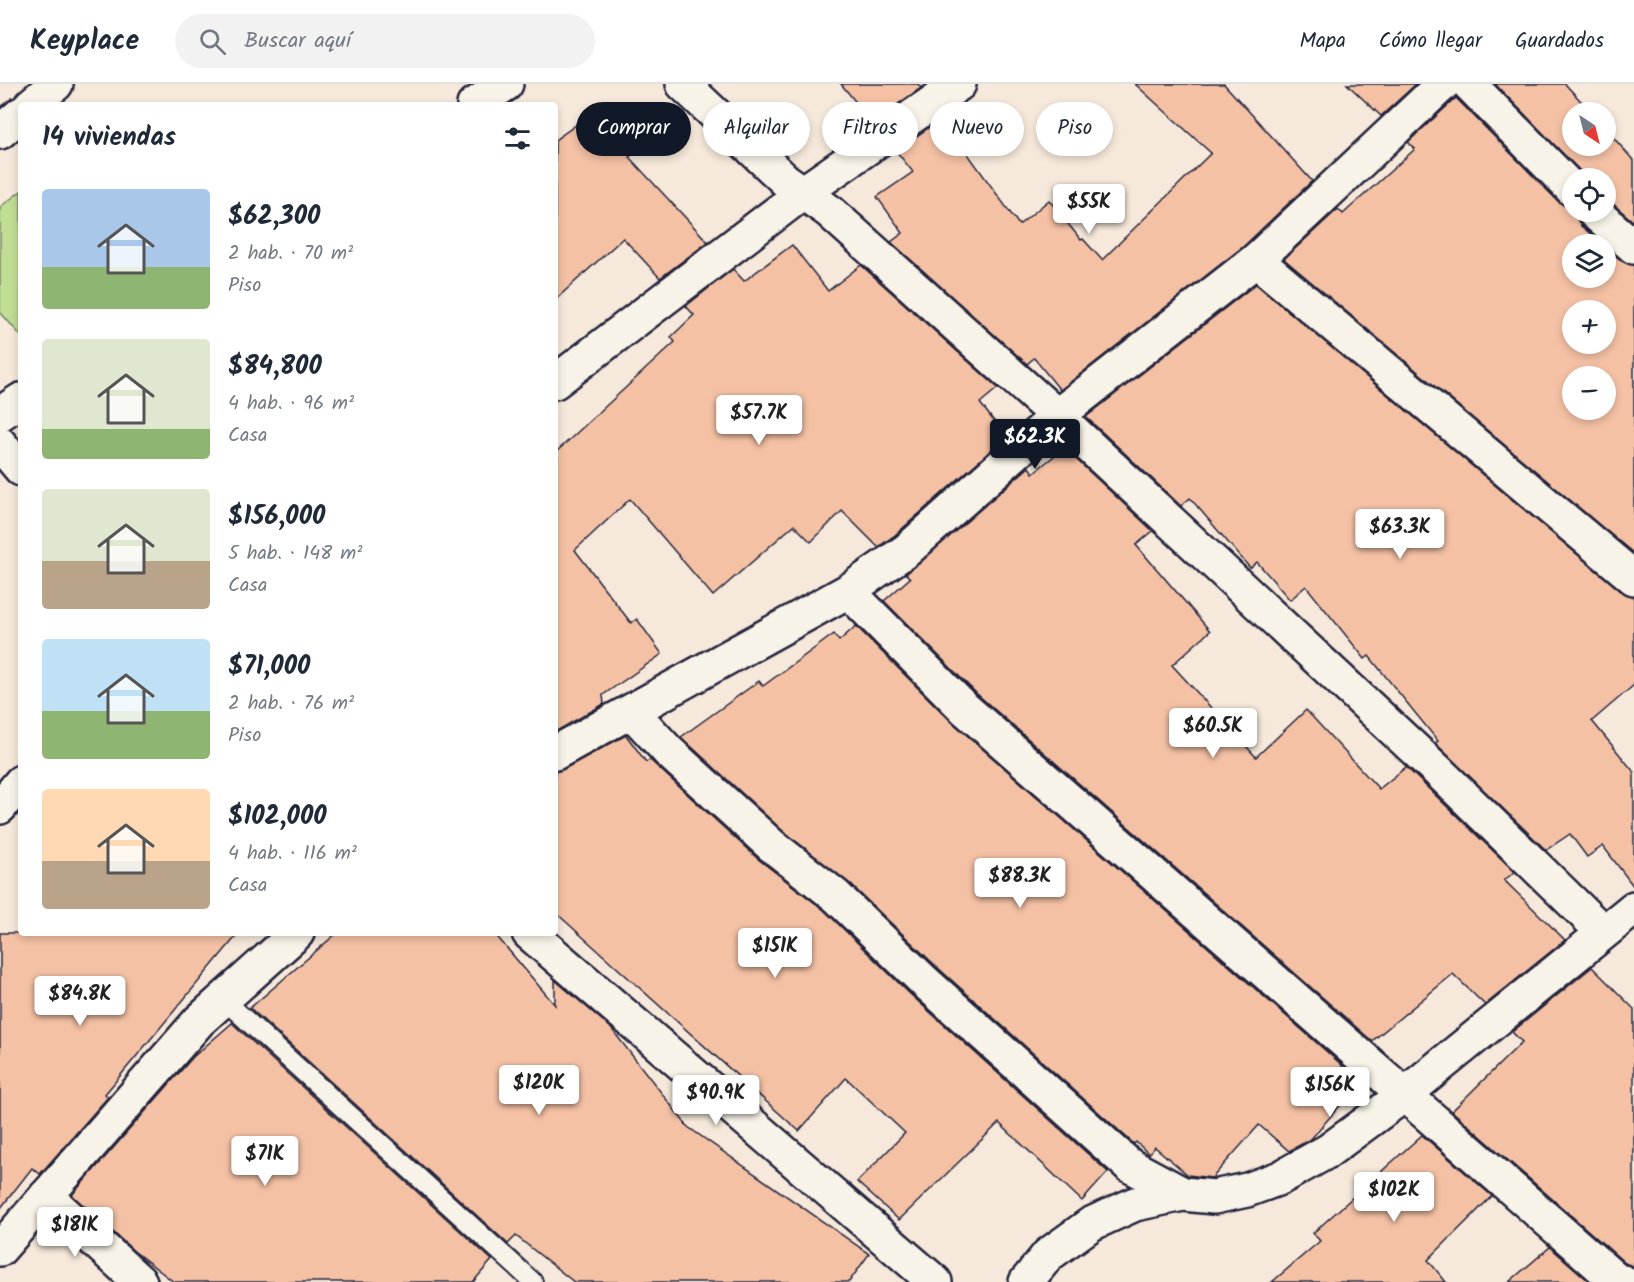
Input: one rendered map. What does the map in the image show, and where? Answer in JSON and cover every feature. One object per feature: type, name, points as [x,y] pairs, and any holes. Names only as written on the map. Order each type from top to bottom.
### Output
[{"type":"street","points":[[35,102],[56,84]]},
{"type":"street","points":[[479,102],[506,84]]},
{"type":"street","points":[[683,84],[784,180],[804,192],[1056,416],[1438,771],[1603,932]]},
{"type":"street","points":[[558,380],[804,192],[958,84]]},
{"type":"street","points":[[558,751],[848,591],[907,550],[1056,416],[1256,260],[1443,84]]},
{"type":"street","points":[[1469,84],[1562,179]]},
{"type":"street","points":[[0,132],[18,117]]},
{"type":"street","points":[[1605,222],[1634,247]]},
{"type":"street","points":[[1256,260],[1634,578]]},
{"type":"street","points":[[0,414],[18,402]]},
{"type":"street","points":[[0,444],[18,465]]},
{"type":"street","points":[[848,591],[964,708],[1617,1281],[1623,1282]]},
{"type":"street","points":[[632,712],[702,783],[771,845],[836,896],[924,981],[1129,1165],[1183,1194]]},
{"type":"street","points":[[0,807],[18,786]]},
{"type":"street","points":[[1026,1282],[1048,1255],[1091,1224],[1135,1204],[1183,1194],[1214,1197],[1247,1190],[1280,1178],[1328,1151],[1404,1095],[1634,908]]},
{"type":"street","points":[[0,1249],[199,1021],[294,936]]},
{"type":"street","points":[[532,936],[935,1282]]},
{"type":"street","points":[[46,1196],[140,1282]]},
{"type":"lane","points":[[223,999],[533,1282]]},
{"type":"green space","points":[[18,193],[18,333],[0,312],[0,207]]},
{"type":"building","points":[[841,84],[918,84],[921,88],[901,102],[856,102]]},
{"type":"building","points":[[1135,84],[1224,84],[1312,181],[1244,246],[1060,390],[1034,358],[1027,364],[891,242],[903,233],[877,197],[913,172],[900,156],[918,156],[918,135],[930,127],[930,156],[969,156],[1019,225],[1049,200],[1081,240],[1083,239],[1102,260],[1211,153]]},
{"type":"building","points":[[1347,84],[1416,84],[1381,116]]},
{"type":"building","points":[[1495,84],[1565,84],[1582,102],[1562,102],[1562,152]]},
{"type":"building","points":[[1456,98],[1562,203],[1562,222],[1579,222],[1591,234],[1562,234],[1562,288],[1616,288],[1616,256],[1634,265],[1634,554],[1284,259],[1338,209],[1343,214],[1415,149],[1408,142]]},
{"type":"building","points":[[576,125],[576,156],[630,156],[629,157],[708,242],[660,278],[623,238],[558,297],[558,138]]},
{"type":"building","points":[[1616,141],[1634,161],[1634,222],[1616,206],[1616,168],[1577,168],[1565,156],[1616,156]]},
{"type":"building","points":[[792,245],[828,291],[861,265],[998,388],[980,403],[1006,437],[895,535],[878,547],[842,511],[811,542],[794,525],[713,596],[630,499],[575,550],[631,623],[637,619],[662,654],[603,695],[604,704],[558,730],[558,450],[675,342],[671,337],[694,315],[686,306],[733,269],[744,281]]},
{"type":"building","points":[[1256,284],[1622,592],[1634,596],[1634,685],[1592,721],[1634,772],[1634,887],[1603,846],[1587,857],[1570,834],[1546,850],[1435,743],[1438,741],[1369,656],[1365,659],[1306,586],[1290,600],[1257,562],[1250,568],[1190,498],[1181,506],[1086,417]]},
{"type":"building","points":[[1064,448],[1153,531],[1136,545],[1210,631],[1172,665],[1256,757],[1306,710],[1379,789],[1406,767],[1515,872],[1504,880],[1565,940],[1485,1005],[1453,974],[1372,1041],[977,694],[884,601],[910,578],[906,574],[1029,467],[1033,473]]},
{"type":"building","points":[[856,626],[952,722],[1343,1066],[1337,1071],[1356,1087],[1311,1139],[1289,1151],[1259,1125],[1212,1178],[1188,1175],[1155,1147],[1149,1154],[1136,1142],[1134,1144],[937,967],[849,883],[783,831],[681,737],[759,681],[763,686],[834,634],[839,641]]},
{"type":"building","points":[[626,735],[646,762],[650,760],[758,859],[824,910],[911,995],[1108,1172],[1082,1201],[999,1123],[899,1220],[857,1182],[905,1133],[846,1078],[799,1131],[558,915],[558,771]]},
{"type":"building","points":[[0,933],[18,933],[18,936],[237,936],[105,1094],[108,1097],[40,1174],[32,1168],[0,1209]]},
{"type":"building","points":[[334,936],[497,936],[555,1005],[555,980],[610,1027],[688,1127],[869,1254],[849,1282],[574,1282],[516,1236],[508,1244],[250,1008]]},
{"type":"building","points":[[1592,967],[1634,1009],[1634,1267],[1625,1263],[1452,1111],[1522,1042],[1512,1032]]},
{"type":"building","points":[[232,1023],[492,1260],[473,1282],[174,1282],[135,1252],[72,1195],[193,1057]]},
{"type":"building","points":[[1422,1135],[1492,1196],[1428,1260],[1446,1282],[1272,1282],[1320,1241],[1313,1233]]},
{"type":"building","points":[[1550,1247],[1590,1282],[1509,1282]]}]
